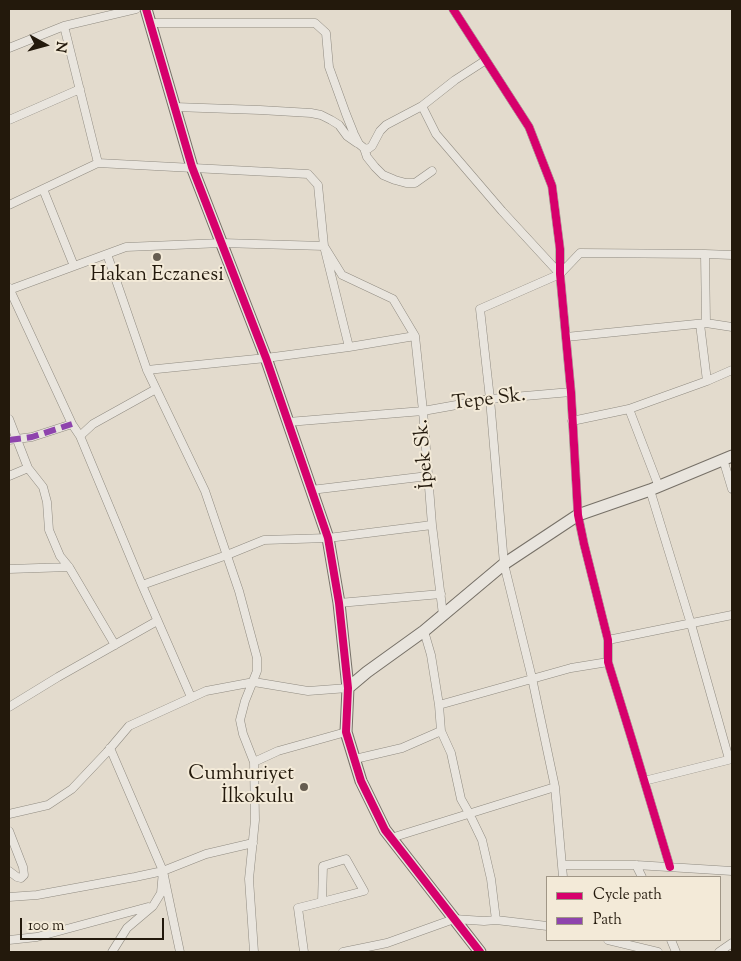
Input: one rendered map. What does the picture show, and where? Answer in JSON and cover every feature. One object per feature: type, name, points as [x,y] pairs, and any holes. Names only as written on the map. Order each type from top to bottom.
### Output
[{"type":"street","points":[[9,48],[64,26],[136,9]]},
{"type":"street","points":[[146,9],[192,167],[266,358],[328,538],[339,603],[348,688],[346,732],[361,781],[385,830],[480,952]]},
{"type":"street","points":[[453,9],[529,127],[552,186],[560,249],[560,274],[571,392],[578,515],[608,640],[608,662],[670,867]]},
{"type":"street","points":[[150,23],[315,23],[326,33],[329,67],[346,114],[361,146],[375,168],[383,175],[406,184],[415,183],[432,171]]},
{"type":"street","points":[[64,26],[98,163]]},
{"type":"street","points":[[175,107],[316,114],[331,120],[348,136],[368,149],[386,124],[422,106],[455,80],[486,60]]},
{"type":"street","points":[[9,120],[80,89]]},
{"type":"street","points":[[422,106],[436,134],[502,211],[560,274]]},
{"type":"street","points":[[9,205],[98,163],[308,174],[318,185],[324,246],[349,348]]},
{"type":"street","points":[[43,189],[74,266]]},
{"type":"street","points":[[192,697],[142,585],[80,436],[72,424],[9,289],[126,247],[222,243],[324,246]]},
{"type":"street","name":"İpek Sk.","points":[[324,246],[342,275],[393,299],[415,336],[432,526],[444,615]]},
{"type":"street","points":[[562,876],[556,786],[504,564],[490,399],[480,309],[560,274],[580,253],[732,255]]},
{"type":"street","points":[[107,254],[147,370],[205,491],[239,591],[257,658],[258,671],[245,701],[240,720],[243,734],[254,762],[255,820],[249,879],[254,952]]},
{"type":"street","points":[[705,254],[703,323],[707,381]]},
{"type":"street","points":[[566,337],[703,323],[732,327]]},
{"type":"street","points":[[147,370],[349,348],[415,336]]},
{"type":"street","points":[[572,421],[629,408],[707,381],[732,370]]},
{"type":"street","points":[[80,436],[93,424],[156,388]]},
{"type":"street","name":"Tepe Sk.","points":[[288,422],[423,411],[490,399],[571,392]]},
{"type":"street","points":[[629,408],[655,488],[731,759],[644,781]]},
{"type":"street","points":[[9,419],[13,439],[28,468],[43,487],[47,502],[49,530],[60,556],[69,567],[115,645]]},
{"type":"street","points":[[13,439],[32,437],[72,424]]},
{"type":"street","points":[[9,814],[48,805],[72,789],[129,726],[206,691],[254,682],[308,691],[348,688],[424,631],[504,564],[578,515],[655,488],[728,458],[732,489]]},
{"type":"street","points":[[9,476],[28,468]]},
{"type":"street","points":[[311,490],[428,476]]},
{"type":"street","points":[[142,585],[264,540],[328,538],[432,526]]},
{"type":"street","points":[[9,569],[69,567]]},
{"type":"street","points":[[339,603],[441,594]]},
{"type":"street","points":[[608,640],[732,615]]},
{"type":"street","points":[[9,707],[158,621]]},
{"type":"street","points":[[424,631],[431,655],[441,731],[451,754],[461,799],[482,840],[491,880],[496,920]]},
{"type":"street","points":[[439,705],[532,678],[572,668],[608,662]]},
{"type":"street","points":[[355,759],[402,748],[441,731]]},
{"type":"street","points":[[254,762],[278,752],[346,732]]},
{"type":"street","points":[[110,748],[163,871],[180,952]]},
{"type":"street","points":[[391,838],[556,786]]},
{"type":"street","points":[[9,831],[23,867],[24,875],[21,878],[17,877],[9,871]]},
{"type":"street","points":[[9,897],[37,895],[163,871],[206,854],[253,843]]},
{"type":"street","points":[[304,952],[298,908],[364,892],[346,859],[323,866],[322,902]]},
{"type":"street","points":[[562,865],[670,867],[732,871]]},
{"type":"street","points":[[636,866],[641,876]]},
{"type":"street","points":[[112,952],[127,928],[153,906],[161,893],[163,871]]},
{"type":"street","points":[[9,940],[37,937],[153,906]]},
{"type":"street","points":[[343,952],[387,943],[454,919],[496,920],[546,926]]},
{"type":"street","points":[[612,941],[658,952]]},
{"type":"street","points":[[719,952],[732,944]]},
{"type":"marked path","points":[[9,440],[32,437],[72,424]]},
{"type":"cycle path","points":[[146,9],[192,167],[266,358],[328,538],[339,603],[348,688],[346,732],[361,781],[385,830],[480,952]]},
{"type":"cycle path","points":[[453,9],[529,127],[552,186],[560,249],[560,274],[571,392],[578,515],[608,640],[608,662],[670,867]]},
{"type":"place","name":"Hakan Eczanesi","points":[[157,257]]},
{"type":"place","name":"Cumhuriyet İlkokulu","points":[[304,787]]}]
